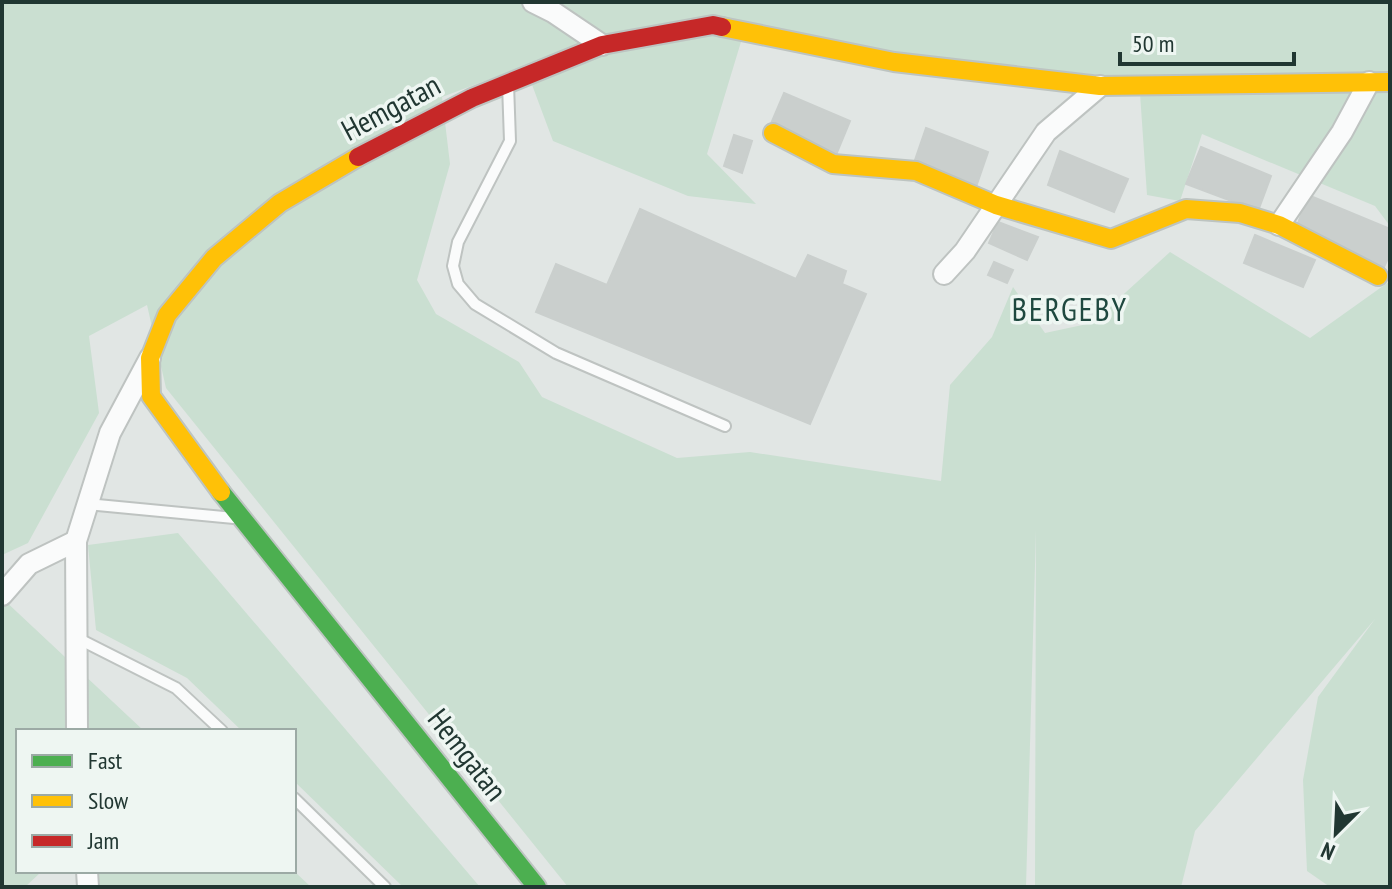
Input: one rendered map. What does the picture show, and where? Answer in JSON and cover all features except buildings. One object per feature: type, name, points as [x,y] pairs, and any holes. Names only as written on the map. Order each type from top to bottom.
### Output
[{"type":"street","points":[[533,2],[602,45]]},
{"type":"street","name":"Hemgatan","points":[[537,887],[203,470],[151,396],[150,358],[167,315],[214,258],[280,203],[364,153],[472,98],[602,45],[713,25],[894,62],[1100,86],[1390,82]]},
{"type":"street","points":[[1279,225],[1342,132],[1369,82]]},
{"type":"street","points":[[944,274],[965,251],[1046,132],[1100,86]]},
{"type":"street","points":[[773,133],[833,164],[916,171],[996,205],[1111,239],[1186,209],[1240,213],[1279,225],[1378,276]]},
{"type":"street","points":[[77,729],[76,541],[110,433],[150,358]]},
{"type":"street","points":[[2,595],[29,564],[76,541]]},
{"type":"lane","points":[[508,83],[510,141],[458,242],[453,266],[458,284],[475,304],[556,353],[725,426]]},
{"type":"lane","points":[[87,504],[244,519]]},
{"type":"lane","points":[[75,637],[176,688],[220,729]]},
{"type":"lane","points":[[296,800],[385,887]]},
{"type":"green space","points":[[2,2],[1390,2],[1390,226],[1375,206],[1202,134],[1180,201],[1147,195],[1139,79],[894,54],[747,22],[707,154],[756,204],[688,196],[553,141],[525,66],[442,97],[450,164],[417,280],[436,314],[519,362],[542,397],[677,458],[750,452],[941,481],[950,385],[992,337],[1013,287],[1045,333],[1092,323],[1170,252],[1310,338],[1390,281],[1390,887],[1330,887],[1307,871],[1303,780],[1318,697],[1375,619],[1195,831],[1181,887],[1035,887],[1036,530],[1026,887],[568,887],[166,388],[147,305],[89,336],[99,413],[28,543],[2,555]]},
{"type":"green space","points":[[178,533],[480,887],[402,886],[296,783],[296,729],[240,729],[187,678],[96,630],[88,545]]},
{"type":"green space","points":[[2,598],[142,729],[16,729],[16,873],[40,873],[25,887],[2,887]]},
{"type":"green space","points":[[97,873],[296,873],[311,887],[97,887]]},
{"type":"traffic: fast","points":[[221,492],[537,887]]},
{"type":"traffic: slow","points":[[722,27],[894,62],[1100,86],[1390,82]]},
{"type":"traffic: slow","points":[[773,133],[833,164],[916,171],[996,205],[1111,239],[1186,209],[1240,213],[1279,225],[1378,276]]},
{"type":"traffic: slow","points":[[221,492],[151,396],[150,358],[167,315],[214,258],[280,203],[358,157]]},
{"type":"traffic: jam","points":[[358,157],[472,98],[602,45],[713,25],[722,27]]},
{"type":"district","name":"BERGEBY","points":[[1070,310]]}]
